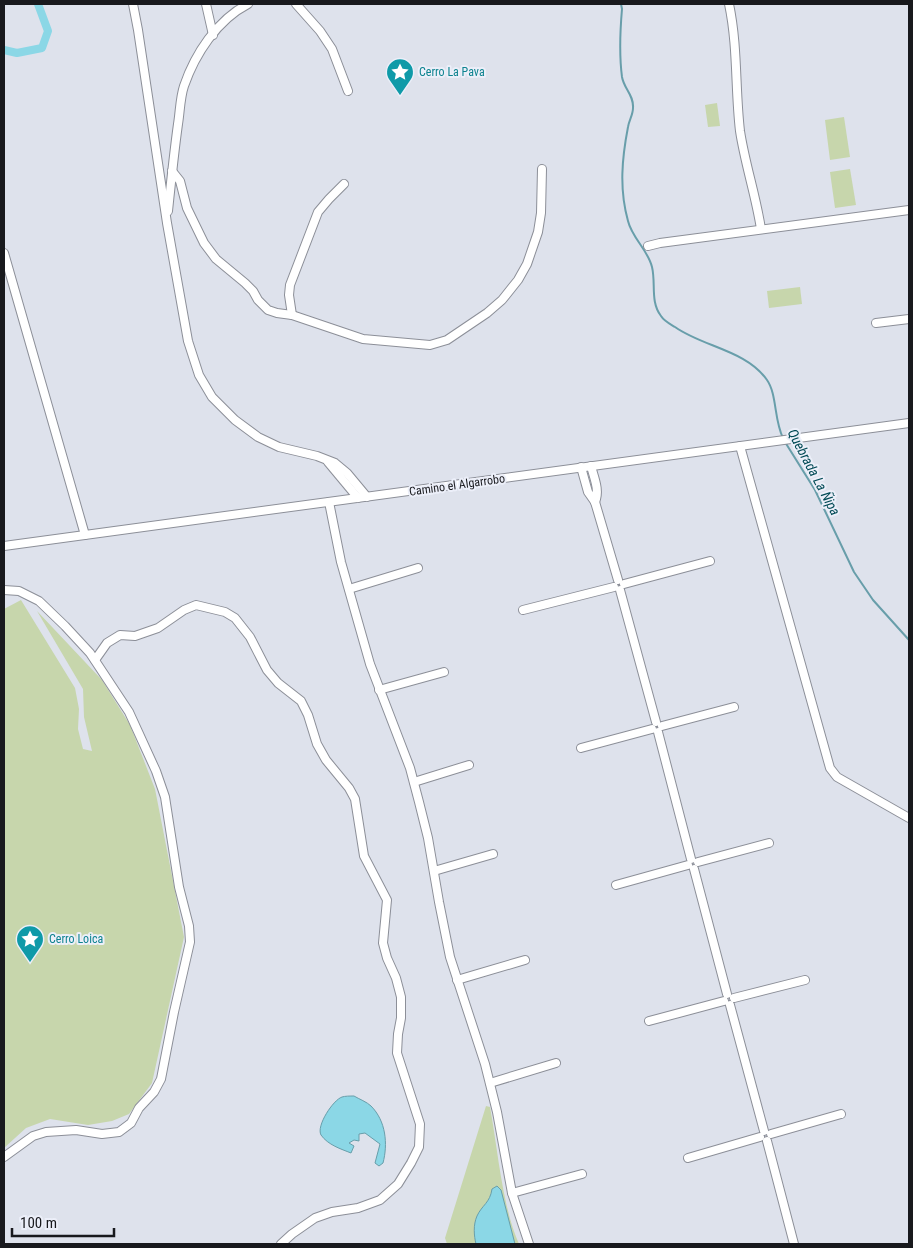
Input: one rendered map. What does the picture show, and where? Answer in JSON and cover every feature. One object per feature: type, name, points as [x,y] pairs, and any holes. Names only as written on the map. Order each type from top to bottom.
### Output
[{"type":"street","points":[[133,4],[167,223],[192,355],[199,375],[206,389],[226,413],[258,437],[279,447],[325,458],[335,463],[347,473],[367,497]]},
{"type":"street","points":[[206,4],[212,35]]},
{"type":"street","points":[[167,223],[183,88],[195,59],[212,35],[222,23],[248,4]]},
{"type":"street","points":[[296,4],[320,30],[332,49],[348,91]]},
{"type":"street","points":[[729,4],[736,44],[736,89],[741,133],[761,229]]},
{"type":"street","points":[[172,171],[180,181],[184,200],[195,227],[216,259],[245,283],[268,310],[292,315],[345,334],[373,341],[430,345],[447,340],[495,307],[518,280],[530,258],[538,232],[542,169]]},
{"type":"street","points":[[292,315],[289,295],[290,285],[316,217],[324,204],[344,184]]},
{"type":"street","points":[[648,246],[909,210]]},
{"type":"street","points":[[4,253],[85,535]]},
{"type":"street","points":[[876,323],[909,319]]},
{"type":"street","name":"Camino el Algarrobo","points":[[4,546],[909,423]]},
{"type":"street","points":[[740,446],[830,768],[837,777],[909,818]]},
{"type":"street","points":[[325,458],[358,498]]},
{"type":"street","points":[[591,466],[598,489],[595,502]]},
{"type":"street","points":[[581,467],[588,492],[595,502],[619,585],[794,1244]]},
{"type":"street","points":[[329,502],[348,589],[379,690],[400,742],[425,821],[450,957],[490,1083],[512,1194],[529,1244]]},
{"type":"street","points":[[523,610],[710,561]]},
{"type":"street","points":[[348,589],[418,568]]},
{"type":"street","points":[[4,590],[19,591],[39,601],[65,626],[95,660],[129,712],[156,771],[165,797],[179,886],[189,926],[190,942],[161,1079],[154,1092],[140,1108],[131,1123],[119,1132],[102,1134],[76,1130],[46,1132],[34,1136],[4,1157]]},
{"type":"street","points":[[95,660],[107,643],[120,635],[135,636],[158,628],[184,610],[196,605],[225,612],[235,618],[250,636],[267,670],[278,683],[301,701],[308,715],[317,744],[355,799],[364,856],[387,900],[383,942],[401,997],[397,1053],[420,1124],[419,1147],[398,1184],[380,1200],[358,1208],[332,1212],[315,1218],[281,1244]]},
{"type":"street","points":[[379,690],[444,672]]},
{"type":"street","points":[[582,748],[734,707]]},
{"type":"street","points":[[414,782],[469,765]]},
{"type":"street","points":[[616,885],[769,843]]},
{"type":"street","points":[[434,871],[493,854]]},
{"type":"street","points":[[457,980],[525,960]]},
{"type":"street","points":[[649,1021],[805,980]]},
{"type":"street","points":[[490,1083],[556,1063]]},
{"type":"street","points":[[688,1158],[842,1114]]},
{"type":"street","points":[[512,1194],[582,1174]]},
{"type":"green space","points":[[717,103],[720,126],[708,127],[705,105]]},
{"type":"green space","points":[[844,117],[850,157],[830,160],[825,120]]},
{"type":"green space","points":[[850,169],[856,205],[835,208],[830,172]]},
{"type":"green space","points":[[800,287],[802,304],[769,308],[767,291]]},
{"type":"green space","points":[[21,600],[75,688],[79,709],[78,729],[83,749],[92,751],[84,717],[83,689],[37,611],[102,680],[130,725],[155,789],[184,937],[152,1083],[129,1114],[112,1121],[88,1125],[50,1119],[26,1128],[4,1148],[4,609]]},
{"type":"green space","points":[[486,1106],[490,1107],[504,1195],[519,1244],[447,1244],[445,1238]]},
{"type":"water","points":[[354,1096],[371,1106],[383,1126],[385,1156],[383,1163],[379,1166],[375,1163],[380,1144],[365,1133],[359,1134],[359,1141],[354,1140],[349,1143],[354,1146],[351,1153],[331,1144],[321,1135],[320,1131],[323,1120],[334,1103],[342,1097]]},
{"type":"water","points":[[497,1186],[501,1190],[515,1244],[476,1244],[474,1230],[476,1219],[490,1198],[492,1189]]},
{"type":"waterway","points":[[4,50],[17,53],[42,48],[48,31],[38,4]]},
{"type":"waterway","name":"Quebrada La Ñipa","points":[[621,4],[620,51],[622,77],[633,103],[624,150],[623,197],[630,227],[652,267],[654,299],[658,311],[665,321],[686,334],[736,355],[758,370],[770,386],[783,438]]},
{"type":"waterway","name":"Quebrada La Ñipa","points":[[785,442],[815,490],[854,572],[873,600],[909,640]]},
{"type":"place","name":"Cerro La Pava","points":[[400,96]]},
{"type":"place","name":"Cerro Loica","points":[[30,963]]}]
